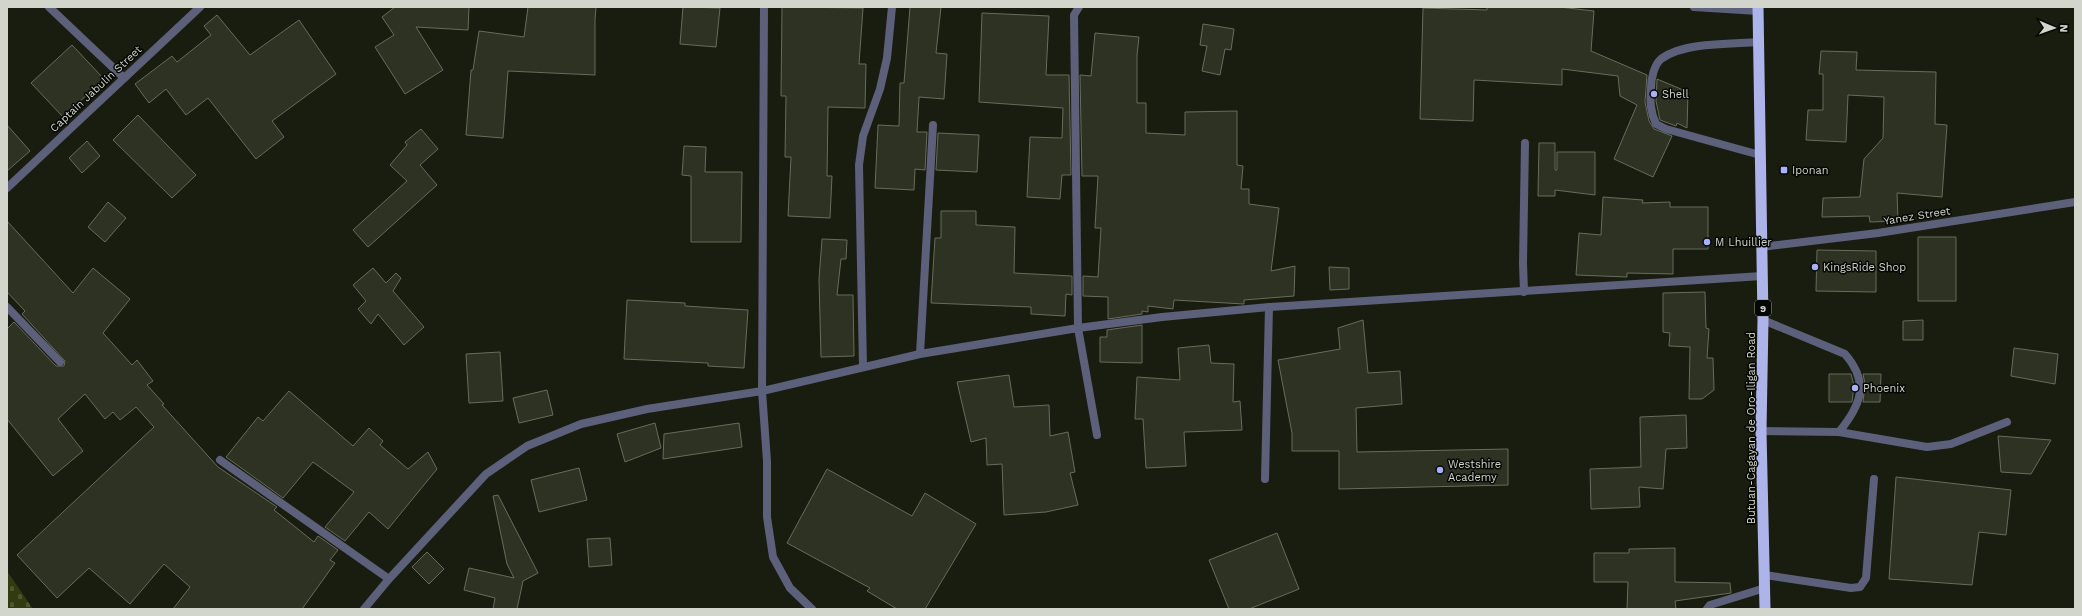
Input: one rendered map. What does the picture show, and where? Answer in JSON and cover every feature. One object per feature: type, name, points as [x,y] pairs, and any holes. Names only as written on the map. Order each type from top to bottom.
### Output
[{"type":"highway","name":"Butuan-Cagayan de Oro-Iligan Road","points":[[1758,9],[1763,320],[1761,431],[1765,609]]},
{"type":"street","points":[[49,7],[124,78]]},
{"type":"street","name":"Captain Jabulin Street","points":[[7,188],[199,7]]},
{"type":"street","points":[[764,7],[762,391],[767,461],[767,517],[774,557],[790,588],[812,609]]},
{"type":"street","points":[[863,367],[859,165],[863,136],[880,89],[887,58],[892,7]]},
{"type":"street","points":[[1079,7],[1074,15],[1078,328],[1097,434]]},
{"type":"street","points":[[1694,7],[1758,9]]},
{"type":"street","points":[[1758,42],[1693,48],[1674,52],[1660,60],[1651,80],[1650,105],[1656,124],[1666,129],[1760,155]]},
{"type":"street","points":[[920,354],[933,125]]},
{"type":"street","points":[[1524,292],[1525,143]]},
{"type":"street","name":"Yanez Street","points":[[1761,247],[1878,234],[2075,202]]},
{"type":"street","points":[[364,609],[388,579],[486,474],[527,446],[581,424],[647,409],[762,391],[920,354],[1078,328],[1162,317],[1269,307],[1762,276]]},
{"type":"street","points":[[7,307],[60,362]]},
{"type":"street","points":[[1265,479],[1269,307]]},
{"type":"street","points":[[1763,320],[1845,354],[1851,361],[1859,378],[1860,398],[1852,416],[1839,432]]},
{"type":"street","points":[[1761,431],[1839,432],[1927,447],[1951,444],[2007,422]]},
{"type":"street","points":[[220,460],[388,579]]},
{"type":"street","points":[[1765,575],[1851,588],[1860,587],[1866,578],[1874,479]]},
{"type":"street","points":[[1707,609],[1710,605],[1765,588]]},
{"type":"green space","points":[[7,571],[33,609],[7,609]]},
{"type":"building","points":[[395,7],[469,7],[468,30],[416,27],[443,70],[405,94],[375,47],[394,35],[382,17]]},
{"type":"building","points":[[528,7],[596,7],[595,75],[508,71],[503,138],[466,135],[471,70],[473,70],[479,31],[524,37]]},
{"type":"building","points":[[683,7],[720,8],[716,47],[680,44]]},
{"type":"building","points":[[782,7],[863,8],[859,64],[866,64],[865,108],[828,107],[827,176],[832,176],[830,218],[788,216],[791,157],[785,157],[786,96],[781,96]]},
{"type":"building","points":[[910,7],[941,7],[936,53],[947,54],[944,99],[919,97],[917,132],[927,132],[925,170],[915,169],[914,190],[875,188],[878,125],[899,126],[900,83],[904,83]]},
{"type":"building","points":[[1487,7],[1559,7],[1594,11],[1591,51],[1647,75],[1645,102],[1649,121],[1654,129],[1672,136],[1653,177],[1614,159],[1637,105],[1620,96],[1618,76],[1562,69],[1562,85],[1474,80],[1473,121],[1420,119],[1423,8],[1487,10]]},
{"type":"building","points":[[982,13],[1049,16],[1046,75],[1069,75],[1071,175],[1062,175],[1060,199],[1027,197],[1030,137],[1062,138],[1063,108],[979,102]]},
{"type":"building","points":[[217,15],[250,55],[299,20],[336,74],[272,121],[284,137],[256,159],[208,98],[186,115],[166,89],[149,103],[135,84],[172,56],[177,62],[211,35],[204,26]]},
{"type":"building","points":[[1203,24],[1234,29],[1231,50],[1225,49],[1220,75],[1202,71],[1207,46],[1200,45]]},
{"type":"building","points":[[1095,33],[1139,37],[1137,55],[1137,103],[1146,103],[1146,133],[1185,135],[1185,112],[1237,111],[1237,165],[1243,166],[1241,189],[1249,189],[1249,204],[1279,208],[1271,271],[1295,266],[1294,296],[1244,300],[1244,304],[1174,300],[1173,309],[1148,306],[1148,312],[1142,311],[1142,314],[1108,319],[1108,297],[1083,296],[1083,276],[1098,277],[1101,228],[1095,228],[1098,176],[1082,176],[1080,75],[1091,76]]},
{"type":"building","points":[[72,45],[104,79],[63,117],[31,83]]},
{"type":"building","points":[[1821,51],[1857,52],[1856,70],[1936,72],[1935,124],[1947,125],[1942,197],[1897,193],[1898,221],[1870,222],[1869,216],[1822,217],[1823,198],[1860,197],[1864,159],[1883,138],[1884,97],[1848,95],[1846,142],[1806,140],[1808,110],[1823,110],[1823,74],[1819,74]]},
{"type":"building","points":[[1657,79],[1688,92],[1687,128],[1677,123],[1676,126],[1660,120],[1656,101]]},
{"type":"building","points":[[138,115],[196,175],[172,198],[113,140]]},
{"type":"building","points":[[7,125],[30,151],[7,171]]},
{"type":"building","points":[[421,129],[438,149],[420,165],[437,185],[368,247],[353,230],[407,181],[390,165],[407,145],[405,142]]},
{"type":"building","points":[[938,133],[979,135],[977,172],[936,170]]},
{"type":"building","points":[[87,141],[100,156],[82,173],[69,158]]},
{"type":"building","points":[[1539,143],[1555,143],[1555,170],[1557,170],[1557,152],[1595,152],[1595,195],[1555,190],[1555,196],[1538,196]]},
{"type":"building","points":[[684,146],[706,147],[705,172],[742,172],[741,242],[691,242],[691,176],[682,175]]},
{"type":"building","points":[[1603,197],[1643,200],[1642,203],[1670,202],[1670,207],[1708,207],[1708,249],[1673,249],[1673,274],[1627,273],[1627,277],[1576,275],[1579,233],[1601,235]]},
{"type":"building","points":[[108,202],[126,218],[105,242],[88,227]]},
{"type":"building","points":[[941,211],[976,211],[976,225],[1015,227],[1014,273],[1072,276],[1072,295],[1066,294],[1065,316],[1031,314],[1031,307],[931,303],[935,238],[941,238]]},
{"type":"building","points":[[7,221],[73,293],[93,268],[130,299],[103,333],[132,365],[137,360],[153,381],[147,385],[164,404],[162,405],[218,467],[277,507],[274,510],[314,542],[318,536],[338,550],[330,560],[335,563],[302,609],[173,609],[190,587],[164,564],[130,604],[89,568],[57,598],[17,555],[154,427],[136,407],[120,420],[113,412],[105,419],[85,394],[58,419],[83,451],[53,476],[7,419],[7,329],[14,322],[56,366],[64,366],[65,361],[22,314],[25,311],[7,292]]},
{"type":"building","points":[[1918,237],[1956,237],[1956,301],[1918,301]]},
{"type":"building","points":[[822,239],[847,240],[846,259],[841,259],[837,295],[853,295],[854,356],[821,357],[819,279]]},
{"type":"building","points":[[1817,250],[1876,251],[1876,292],[1816,291]]},
{"type":"building","points":[[1329,267],[1349,268],[1349,289],[1330,290]]},
{"type":"building","points":[[373,268],[386,283],[396,273],[401,278],[393,291],[424,327],[404,345],[378,314],[371,324],[358,309],[366,301],[353,285]]},
{"type":"building","points":[[1705,292],[1706,328],[1709,329],[1707,358],[1713,358],[1714,390],[1702,399],[1689,399],[1690,347],[1669,346],[1670,333],[1663,332],[1663,293]]},
{"type":"building","points":[[627,300],[685,303],[685,306],[748,310],[744,368],[708,366],[708,363],[624,359]]},
{"type":"building","points":[[1363,320],[1368,373],[1400,371],[1402,404],[1356,408],[1357,452],[1508,449],[1508,485],[1339,489],[1339,451],[1292,451],[1292,433],[1278,360],[1340,349],[1338,328]]},
{"type":"building","points":[[1923,320],[1923,340],[1903,340],[1903,321]]},
{"type":"building","points":[[1142,325],[1142,363],[1100,362],[1100,337],[1107,337],[1107,330]]},
{"type":"building","points":[[1209,345],[1211,363],[1234,364],[1233,402],[1240,401],[1242,430],[1184,432],[1186,466],[1146,468],[1143,419],[1135,419],[1137,377],[1180,380],[1178,348]]},
{"type":"building","points":[[2014,348],[2058,354],[2055,384],[2011,376]]},
{"type":"building","points":[[500,352],[503,401],[469,403],[466,354]]},
{"type":"building","points":[[1829,374],[1851,374],[1854,385],[1852,402],[1829,402]]},
{"type":"building","points":[[1863,374],[1881,374],[1880,402],[1863,402],[1865,384]]},
{"type":"building","points":[[1009,375],[1014,407],[1049,405],[1050,436],[1068,432],[1075,472],[1070,473],[1078,505],[1046,512],[1004,515],[1002,464],[987,465],[986,438],[971,442],[957,382]]},
{"type":"building","points":[[547,390],[553,415],[519,423],[513,398]]},
{"type":"building","points":[[289,391],[353,446],[369,428],[383,441],[380,445],[408,469],[428,452],[437,469],[388,529],[369,512],[345,541],[325,527],[354,492],[313,462],[283,498],[226,457],[258,417],[263,421]]},
{"type":"building","points":[[1686,415],[1687,448],[1666,449],[1663,489],[1639,487],[1640,507],[1591,509],[1590,469],[1641,467],[1640,417]]},
{"type":"building","points":[[655,423],[661,448],[625,462],[617,434]]},
{"type":"building","points":[[739,423],[742,447],[663,459],[664,434]]},
{"type":"building","points":[[1998,436],[2051,440],[2031,474],[2001,472]]},
{"type":"building","points":[[579,468],[587,500],[539,512],[531,480]]},
{"type":"building","points":[[827,469],[912,516],[925,493],[976,524],[925,609],[897,609],[867,591],[870,588],[787,543]]},
{"type":"building","points":[[1896,477],[2011,490],[2006,535],[1979,532],[1972,585],[1889,579]]},
{"type":"building","points":[[498,495],[538,573],[523,581],[517,609],[493,609],[495,598],[464,590],[469,568],[514,578],[507,564],[493,496]]},
{"type":"building","points":[[1277,533],[1299,589],[1249,609],[1229,609],[1209,560]]},
{"type":"building","points":[[610,538],[612,565],[589,567],[587,539]]},
{"type":"building","points":[[1675,548],[1675,582],[1730,583],[1731,593],[1675,601],[1676,609],[1627,609],[1628,582],[1594,582],[1594,553],[1629,553],[1629,549]]},
{"type":"building","points":[[427,552],[444,569],[429,584],[412,567]]},
{"type":"place","name":"Shell","points":[[1654,94]]},
{"type":"place","name":"Iponan","points":[[1784,170]]},
{"type":"place","name":"M Lhuillier","points":[[1707,242]]},
{"type":"place","name":"KingsRide Shop","points":[[1815,267]]},
{"type":"place","name":"Phoenix","points":[[1855,388]]},
{"type":"place","name":"Westshire Academy","points":[[1440,470]]}]
